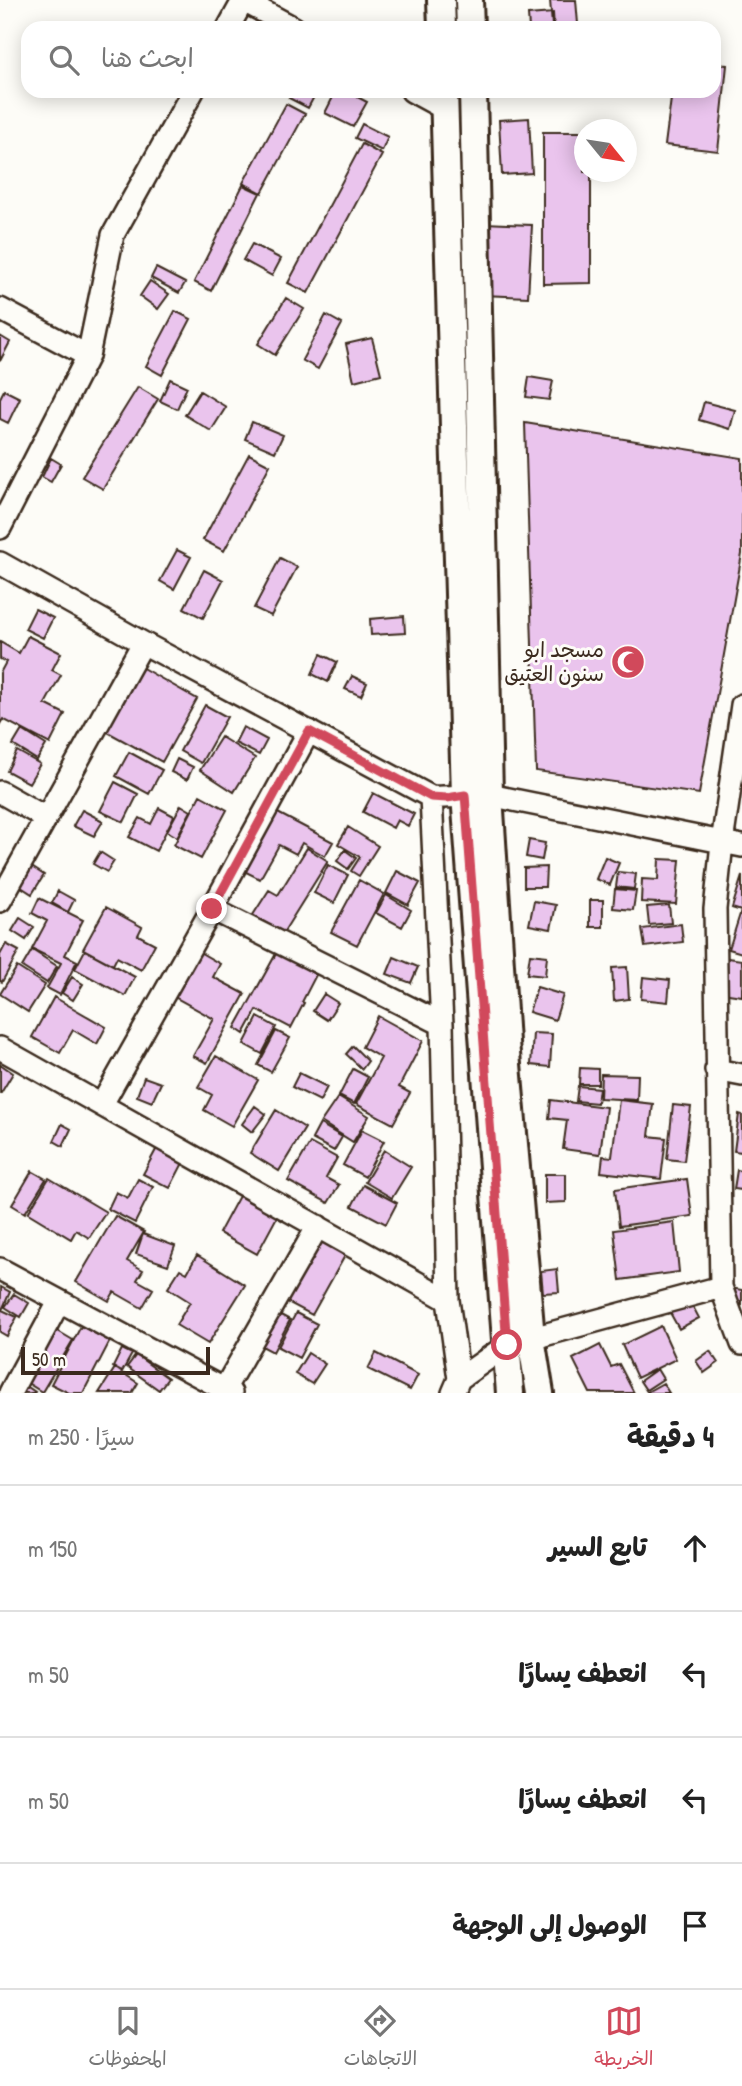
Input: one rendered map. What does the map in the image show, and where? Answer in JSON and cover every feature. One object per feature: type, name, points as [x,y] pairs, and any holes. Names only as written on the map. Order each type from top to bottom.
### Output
[{"type":"street","points":[[441,0],[442,21]]},
{"type":"street","points":[[469,0],[470,21]]},
{"type":"street","points":[[232,21],[243,1],[281,21]]},
{"type":"street","points":[[0,528],[88,356],[113,235],[189,98]]},
{"type":"street","points":[[473,98],[477,795]]},
{"type":"street","points":[[445,100],[477,795],[505,1042],[519,1342],[510,1393]]},
{"type":"street","points":[[0,309],[88,356]]},
{"type":"street","points":[[0,563],[431,797],[477,795],[732,845]]},
{"type":"street","points":[[0,901],[143,643]]},
{"type":"street","points":[[742,705],[732,845],[715,909],[721,1287],[742,1345]]},
{"type":"street","points":[[102,1104],[309,731]]},
{"type":"street","points":[[0,792],[46,818]]},
{"type":"street","points":[[431,797],[442,1024],[448,1300],[456,1386],[519,1342],[721,1287]]},
{"type":"street","points":[[212,909],[442,1024]]},
{"type":"street","points":[[0,1048],[448,1300]]},
{"type":"street","points":[[716,1070],[742,1075]]},
{"type":"street","points":[[0,1269],[226,1392],[318,1226]]},
{"type":"street","points":[[10,1393],[60,1302]]},
{"type":"street","points":[[519,1342],[540,1393]]},
{"type":"building","points":[[550,0],[576,0],[578,21],[552,21]]},
{"type":"building","points":[[553,13],[554,21],[528,21],[528,15]]},
{"type":"building","points":[[721,65],[727,65],[718,151],[665,145],[671,98],[721,98]]},
{"type":"building","points":[[289,98],[313,98],[308,108]]},
{"type":"building","points":[[332,98],[359,98],[367,102],[353,127],[325,113]]},
{"type":"building","points":[[286,104],[305,114],[262,193],[243,183]]},
{"type":"building","points":[[529,118],[532,173],[502,175],[499,120]]},
{"type":"building","points":[[362,124],[388,137],[382,151],[355,138]]},
{"type":"building","points":[[543,132],[574,132],[574,182],[591,182],[591,283],[543,284]]},
{"type":"building","points":[[362,144],[382,155],[308,293],[288,283]]},
{"type":"building","points":[[243,185],[260,193],[211,291],[194,282]]},
{"type":"building","points":[[485,223],[532,225],[528,297],[482,295]]},
{"type":"building","points":[[252,244],[281,259],[272,276],[243,260]]},
{"type":"building","points":[[156,268],[185,283],[179,293],[151,278]]},
{"type":"building","points":[[150,281],[169,294],[158,309],[140,296]]},
{"type":"building","points":[[286,298],[304,309],[275,355],[258,344]]},
{"type":"building","points":[[175,311],[191,319],[162,375],[146,366]]},
{"type":"building","points":[[326,315],[342,324],[318,369],[302,360]]},
{"type":"building","points":[[0,336],[10,342],[0,361]]},
{"type":"building","points":[[372,338],[381,374],[354,381],[346,344]]},
{"type":"building","points":[[529,377],[553,381],[549,400],[526,397]]},
{"type":"building","points":[[170,379],[187,387],[177,409],[160,401]]},
{"type":"building","points":[[138,387],[158,399],[103,489],[82,477]]},
{"type":"building","points":[[4,390],[20,398],[8,423],[0,419],[0,398]]},
{"type":"building","points":[[200,391],[226,407],[211,431],[185,415]]},
{"type":"building","points":[[704,402],[735,410],[730,429],[699,420]]},
{"type":"building","points":[[252,422],[283,435],[275,452],[245,439]]},
{"type":"building","name":"مسجد ابو سنون العتيق","points":[[525,423],[742,458],[742,554],[699,794],[536,771]]},
{"type":"building","points":[[249,454],[270,465],[224,551],[203,540]]},
{"type":"building","points":[[51,458],[61,464],[51,482],[42,477]]},
{"type":"building","points":[[177,550],[191,557],[174,589],[160,581]]},
{"type":"building","points":[[280,558],[297,567],[271,616],[254,608]]},
{"type":"building","points":[[204,570],[223,580],[203,618],[184,608]]},
{"type":"building","points":[[35,609],[53,618],[43,638],[25,629]]},
{"type":"building","points":[[404,616],[405,633],[371,635],[370,619]]},
{"type":"building","points":[[28,636],[61,653],[52,670],[61,675],[45,704],[65,714],[50,744],[3,719],[0,724],[0,673],[6,662],[0,659],[0,642],[19,653]]},
{"type":"building","points":[[321,654],[337,662],[328,682],[312,674]]},
{"type":"building","points":[[139,666],[197,699],[162,762],[104,730]]},
{"type":"building","points":[[352,676],[367,683],[361,696],[345,689]]},
{"type":"building","points":[[205,705],[227,717],[201,763],[180,751]]},
{"type":"building","points":[[243,727],[267,740],[259,755],[235,743]]},
{"type":"building","points":[[22,730],[46,745],[37,760],[13,745]]},
{"type":"building","points":[[221,737],[255,758],[234,792],[200,770]]},
{"type":"building","points":[[17,751],[40,764],[29,783],[7,771]]},
{"type":"building","points":[[129,752],[162,770],[149,794],[116,776]]},
{"type":"building","points":[[177,759],[193,767],[187,780],[171,772]]},
{"type":"building","points":[[115,782],[138,794],[124,822],[100,811]]},
{"type":"building","points":[[373,793],[414,814],[408,826],[397,820],[393,828],[363,812]]},
{"type":"building","points":[[200,795],[227,810],[201,859],[174,845]]},
{"type":"building","points":[[181,805],[191,811],[177,837],[167,831]]},
{"type":"building","points":[[159,808],[174,816],[156,851],[129,837],[140,818],[151,824]]},
{"type":"building","points":[[82,810],[103,821],[94,836],[73,826]]},
{"type":"building","points":[[272,810],[333,842],[325,856],[302,843],[296,854],[279,845],[260,879],[240,869]]},
{"type":"building","points":[[348,827],[378,846],[359,876],[351,871],[360,857],[338,844]]},
{"type":"building","points":[[529,840],[545,843],[542,860],[526,857]]},
{"type":"building","points":[[307,848],[328,861],[283,933],[253,915],[269,890],[278,895]]},
{"type":"building","points":[[345,850],[356,858],[348,869],[337,861]]},
{"type":"building","points":[[100,852],[114,861],[107,872],[93,864]]},
{"type":"building","points":[[605,857],[619,863],[610,885],[596,879]]},
{"type":"building","points":[[659,859],[680,860],[676,904],[641,902],[642,879],[658,880]]},
{"type":"building","points":[[27,864],[44,875],[32,894],[15,883]]},
{"type":"building","points":[[328,865],[348,875],[334,903],[314,893]]},
{"type":"building","points":[[546,867],[545,887],[524,887],[524,868]]},
{"type":"building","points":[[397,871],[420,883],[408,905],[386,893]]},
{"type":"building","points":[[618,872],[636,874],[634,889],[616,887]]},
{"type":"building","points":[[742,876],[742,953],[729,949],[741,911],[732,908]]},
{"type":"building","points":[[359,880],[384,894],[357,945],[331,932]]},
{"type":"building","points":[[615,889],[636,891],[633,910],[613,908]]},
{"type":"building","points":[[58,891],[74,900],[68,912],[52,903]]},
{"type":"building","points":[[386,895],[411,910],[402,927],[376,913]]},
{"type":"building","points":[[39,898],[83,920],[65,955],[77,961],[60,995],[47,988],[61,963],[32,949],[47,921],[32,913]]},
{"type":"building","points":[[590,900],[603,900],[603,927],[590,927]]},
{"type":"building","points":[[534,901],[556,905],[551,929],[529,925]]},
{"type":"building","points":[[669,905],[671,923],[649,925],[647,907]]},
{"type":"building","points":[[106,907],[142,927],[138,935],[155,944],[141,970],[117,957],[113,965],[83,949]]},
{"type":"building","points":[[20,918],[34,927],[26,940],[12,931]]},
{"type":"building","points":[[681,924],[683,942],[645,947],[642,929]]},
{"type":"building","points":[[6,944],[19,951],[2,982],[0,955]]},
{"type":"building","points":[[32,950],[57,966],[47,983],[22,967]]},
{"type":"building","points":[[85,950],[135,977],[125,996],[75,969]]},
{"type":"building","points":[[196,950],[220,964],[213,977],[245,994],[207,1063],[193,1056],[214,1019],[171,995]]},
{"type":"building","points":[[277,952],[316,975],[291,1028],[257,1010],[244,1034],[235,1028]]},
{"type":"building","points":[[530,954],[547,956],[545,976],[527,974]]},
{"type":"building","points":[[394,957],[418,967],[411,983],[387,974]]},
{"type":"building","points":[[721,957],[742,960],[742,996],[715,992]]},
{"type":"building","points":[[17,967],[45,985],[28,1012],[0,994]]},
{"type":"building","points":[[627,967],[629,999],[614,1001],[612,968]]},
{"type":"building","points":[[72,977],[83,984],[73,1000],[62,993]]},
{"type":"building","points":[[643,977],[670,980],[668,1002],[641,999]]},
{"type":"building","points":[[537,987],[563,995],[555,1020],[529,1012]]},
{"type":"building","points":[[324,994],[338,1003],[327,1020],[313,1011]]},
{"type":"building","points":[[54,997],[106,1027],[97,1044],[73,1030],[60,1053],[32,1037]]},
{"type":"building","points":[[378,1016],[423,1041],[399,1087],[410,1093],[393,1124],[356,1104],[381,1058],[362,1047]]},
{"type":"building","points":[[258,1017],[276,1027],[262,1054],[244,1044]]},
{"type":"building","points":[[276,1031],[290,1038],[271,1072],[258,1065]]},
{"type":"building","points":[[533,1033],[552,1034],[550,1067],[531,1065]]},
{"type":"building","points":[[353,1046],[368,1061],[362,1069],[346,1054]]},
{"type":"building","points":[[216,1056],[258,1080],[232,1126],[204,1110],[212,1095],[198,1087]]},
{"type":"building","points":[[0,1064],[13,1073],[1,1093],[0,1093]]},
{"type":"building","points":[[580,1068],[598,1069],[598,1084],[579,1084]]},
{"type":"building","points":[[353,1069],[368,1077],[354,1104],[339,1096]]},
{"type":"building","points":[[299,1073],[327,1087],[320,1101],[292,1087]]},
{"type":"building","points":[[601,1074],[638,1075],[637,1100],[600,1098]]},
{"type":"building","points":[[144,1077],[161,1083],[152,1102],[137,1096]]},
{"type":"building","points":[[578,1086],[599,1088],[597,1103],[576,1101]]},
{"type":"building","points":[[338,1097],[369,1116],[353,1142],[321,1122]]},
{"type":"building","points":[[551,1100],[606,1107],[600,1154],[563,1149],[567,1120],[549,1118]]},
{"type":"building","points":[[619,1100],[653,1104],[649,1136],[666,1138],[661,1179],[601,1172],[603,1156],[612,1157]]},
{"type":"building","points":[[673,1105],[691,1107],[684,1161],[667,1159]]},
{"type":"building","points":[[255,1106],[266,1114],[252,1132],[242,1124]]},
{"type":"building","points":[[276,1110],[305,1128],[279,1171],[250,1153]]},
{"type":"building","points":[[739,1114],[742,1115],[742,1152],[734,1151]]},
{"type":"building","points":[[62,1124],[71,1129],[63,1146],[54,1141]]},
{"type":"building","points":[[320,1124],[342,1137],[334,1151],[312,1139]]},
{"type":"building","points":[[362,1130],[384,1141],[365,1177],[343,1165]]},
{"type":"building","points":[[310,1143],[337,1158],[326,1178],[339,1185],[328,1203],[288,1181]]},
{"type":"building","points":[[157,1148],[183,1163],[170,1188],[143,1174]]},
{"type":"building","points":[[384,1150],[411,1167],[392,1198],[365,1182]]},
{"type":"building","points":[[737,1170],[742,1171],[742,1190],[734,1189]]},
{"type":"building","points":[[32,1171],[46,1179],[25,1213],[12,1205]]},
{"type":"building","points":[[545,1174],[566,1174],[566,1202],[545,1203]]},
{"type":"building","points":[[49,1178],[106,1212],[89,1238],[76,1230],[71,1239],[28,1213]]},
{"type":"building","points":[[138,1179],[153,1187],[135,1223],[108,1209],[116,1192],[128,1198]]},
{"type":"building","points":[[687,1179],[692,1216],[619,1226],[615,1189]]},
{"type":"building","points":[[363,1185],[397,1203],[386,1224],[352,1206]]},
{"type":"building","points":[[240,1194],[278,1215],[257,1254],[219,1233]]},
{"type":"building","points":[[115,1216],[144,1232],[127,1261],[143,1270],[137,1280],[153,1289],[142,1308],[114,1292],[109,1301],[76,1282]]},
{"type":"building","points":[[674,1222],[679,1272],[620,1280],[614,1230]]},
{"type":"building","points":[[143,1234],[175,1246],[168,1265],[136,1254]]},
{"type":"building","points":[[316,1234],[347,1252],[312,1315],[280,1298]]},
{"type":"building","points":[[197,1255],[245,1285],[208,1344],[176,1325],[190,1302],[168,1288],[180,1269],[187,1273]]},
{"type":"building","points":[[557,1269],[559,1292],[543,1293],[541,1271]]},
{"type":"building","points":[[1,1287],[10,1292],[2,1310],[17,1317],[7,1336],[0,1332]]},
{"type":"building","points":[[731,1288],[742,1290],[742,1305],[728,1302]]},
{"type":"building","points":[[14,1294],[29,1303],[21,1317],[5,1307]]},
{"type":"building","points":[[688,1297],[699,1318],[679,1329],[668,1309]]},
{"type":"building","points":[[273,1311],[290,1320],[273,1352],[256,1343]]},
{"type":"building","points":[[296,1313],[317,1324],[299,1358],[278,1347]]},
{"type":"building","points":[[81,1326],[110,1341],[83,1393],[69,1393],[51,1384]]},
{"type":"building","points":[[661,1326],[676,1359],[637,1378],[622,1345]]},
{"type":"building","points":[[51,1327],[73,1340],[42,1392],[21,1379]]},
{"type":"building","points":[[600,1345],[611,1367],[619,1364],[634,1393],[590,1393],[573,1359]]},
{"type":"building","points":[[122,1349],[132,1354],[122,1372],[113,1367]]},
{"type":"building","points":[[710,1351],[718,1363],[704,1373],[696,1361]]},
{"type":"building","points":[[308,1353],[325,1364],[312,1384],[295,1374]]},
{"type":"building","points":[[376,1353],[418,1375],[410,1390],[368,1369]]},
{"type":"building","points":[[136,1355],[168,1378],[159,1390],[127,1367]]},
{"type":"building","points":[[115,1368],[138,1383],[132,1393],[99,1393]]},
{"type":"building","points":[[657,1369],[663,1379],[646,1390],[640,1381]]},
{"type":"building","points":[[22,1383],[35,1392],[15,1393]]},
{"type":"building","points":[[663,1383],[669,1393],[647,1393],[647,1392]]},
{"type":"place","name":"مسجد ابو سنون العتيق","points":[[628,662]]},
{"type":"route","points":[[212,909],[309,731],[431,797],[465,795],[507,1345]]}]
